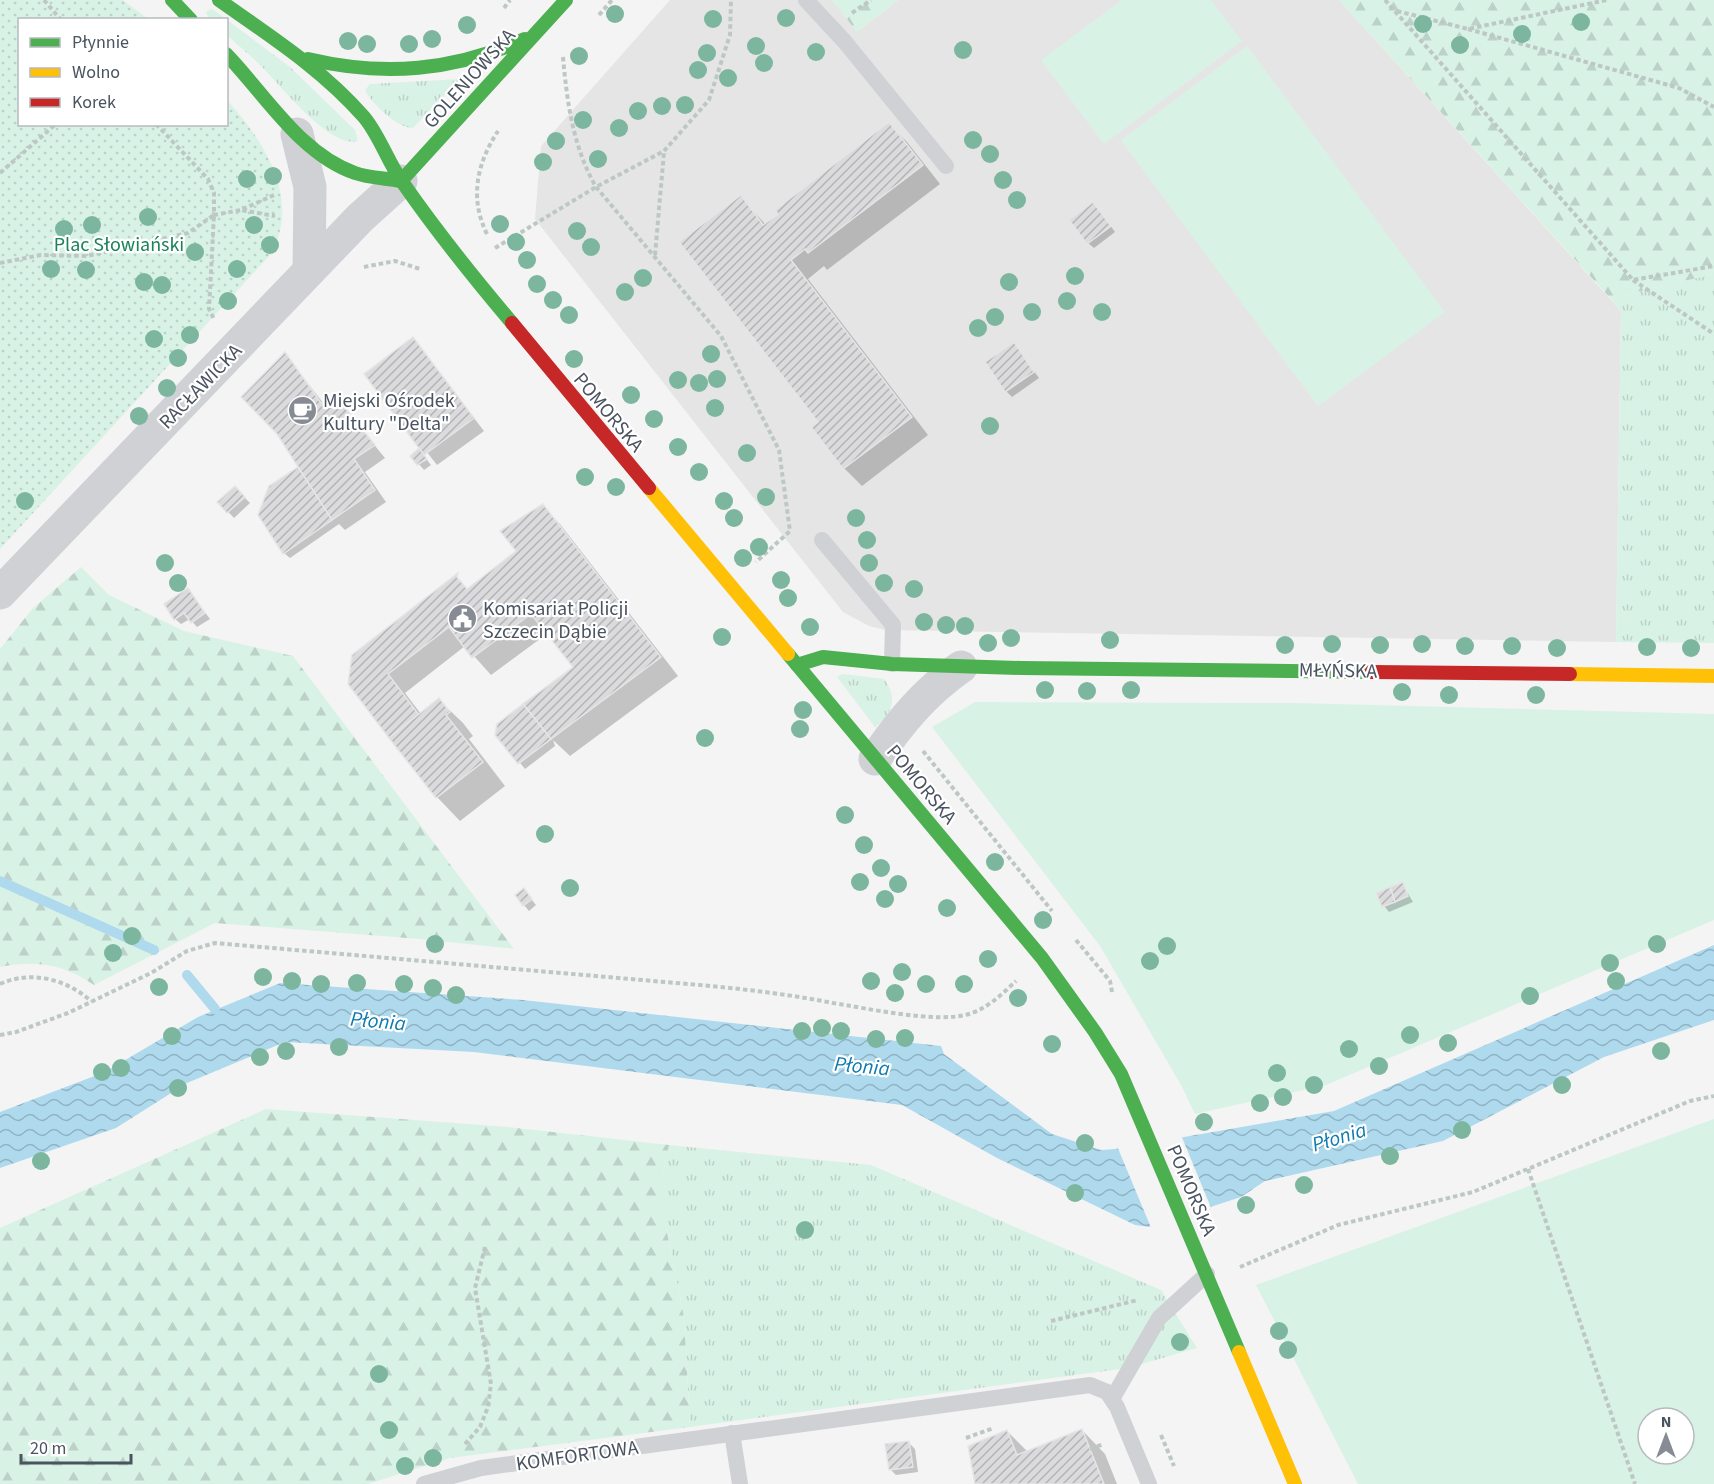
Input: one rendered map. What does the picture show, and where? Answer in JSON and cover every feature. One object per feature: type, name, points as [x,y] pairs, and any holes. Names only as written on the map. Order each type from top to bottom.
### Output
[{"type":"street","points":[[172,0],[189,18]]},
{"type":"street","points":[[219,0],[301,57],[340,68],[423,69],[469,61],[501,51],[535,34]]},
{"type":"street","name":"GOLENIOWSKA","points":[[401,181],[566,0]]},
{"type":"street","points":[[228,56],[254,81],[297,134],[326,157],[355,173],[401,181]]},
{"type":"street","name":"POMORSKA","points":[[301,57],[337,88],[366,118],[401,181],[484,292],[1042,958],[1095,1032],[1121,1074],[1295,1484]]},
{"type":"street","points":[[297,134],[310,187],[309,271]]},
{"type":"street","name":"RACŁAWICKA","points":[[0,593],[360,218],[401,181]]},
{"type":"street","name":"MŁYŃSKA","points":[[797,665],[823,657],[892,664],[961,667],[1714,676]]},
{"type":"street","points":[[875,759],[900,723],[935,685],[961,667]]},
{"type":"lane","points":[[806,0],[845,42],[946,166]]},
{"type":"lane","points":[[822,540],[893,625],[892,664]]},
{"type":"lane","points":[[1149,1484],[1112,1399],[1159,1318],[1208,1277]]},
{"type":"lane","name":"KOMFORTOWA","points":[[432,1482],[481,1468],[1090,1385],[1107,1392],[1112,1399]]},
{"type":"lane","points":[[732,1433],[740,1484]]},
{"type":"path","points":[[44,0],[59,18]]},
{"type":"path","points":[[504,8],[510,0]]},
{"type":"path","points":[[487,253],[596,187],[664,151],[709,100],[730,35],[731,0]]},
{"type":"path","points":[[1385,0],[1633,280],[1714,334]]},
{"type":"path","points":[[1468,29],[1607,0]]},
{"type":"path","points":[[1395,10],[1679,87],[1714,107]]},
{"type":"path","points":[[555,51],[562,57],[567,105],[584,166],[596,187],[721,336],[779,450],[790,531],[752,566]]},
{"type":"path","points":[[555,66],[562,57]]},
{"type":"path","points":[[0,173],[54,126]]},
{"type":"path","points":[[158,126],[208,179],[213,193],[209,309],[218,327]]},
{"type":"path","points":[[500,128],[485,151],[476,186],[481,218],[494,249],[501,258]]},
{"type":"path","points":[[654,256],[664,151]]},
{"type":"path","points":[[0,263],[41,255],[87,256],[188,233],[214,215],[241,210],[279,193]]},
{"type":"path","points":[[241,210],[276,216]]},
{"type":"path","points":[[357,270],[375,263],[395,261],[415,266],[429,275]]},
{"type":"path","points":[[1633,280],[1714,266]]},
{"type":"path","points":[[0,1035],[26,1029],[151,973],[187,951],[215,943],[699,984],[767,992],[881,1012],[928,1016],[966,1015],[989,1006],[1042,958]]},
{"type":"path","points":[[1007,975],[1020,992]]},
{"type":"path","points":[[0,984],[24,977],[51,979],[68,984],[91,1001]]},
{"type":"path","points":[[1208,1277],[1338,1225],[1473,1192],[1690,1101],[1714,1096]]},
{"type":"path","points":[[1528,1169],[1635,1484]]},
{"type":"path","points":[[432,1482],[480,1427],[488,1407],[491,1384],[489,1364],[475,1288],[485,1247]]},
{"type":"path","points":[[1051,1321],[1147,1298]]},
{"type":"path","points":[[1156,1424],[1174,1466]]},
{"type":"shaded area","points":[[670,0],[832,0],[858,31],[898,0],[1339,0],[1621,311],[1616,642],[885,630],[869,626],[843,612],[535,219],[541,146]]},
{"type":"green space","name":"Plac Słowiański","points":[[0,0],[123,0],[147,18],[18,18],[18,126],[228,126],[228,101],[254,133],[274,172],[280,192],[282,213],[279,234],[270,255],[0,549]]},
{"type":"green space","points":[[832,0],[898,0],[857,32]]},
{"type":"green space","points":[[1122,0],[1211,0],[1242,41],[1104,144],[1041,60]]},
{"type":"green space","points":[[1339,0],[1714,0],[1714,274],[1610,298]]},
{"type":"green space","points":[[211,9],[225,18],[209,18],[206,12]]},
{"type":"green space","points":[[228,20],[290,67],[355,130],[358,141],[346,141],[319,125],[228,36]]},
{"type":"green space","points":[[1247,46],[1445,312],[1318,406],[1121,140]]},
{"type":"green space","points":[[460,79],[413,128],[393,120],[373,102],[365,90],[370,84]]},
{"type":"green space","points":[[1714,274],[1714,643],[1616,642],[1621,311],[1610,298]]},
{"type":"green space","points":[[81,567],[109,595],[184,631],[293,656],[514,949],[420,939],[215,923],[94,985],[60,968],[38,964],[0,967],[0,649],[33,608]]},
{"type":"green space","points":[[843,674],[884,679],[891,692],[892,705],[886,717],[875,727],[837,677]]},
{"type":"green space","points":[[975,702],[1297,703],[1714,714],[1714,920],[1326,1085],[1195,1114],[1181,1085],[1100,946],[932,727]]},
{"type":"green space","points":[[266,1109],[508,1127],[669,1145],[659,1193],[684,1317],[690,1427],[450,1458],[368,1484],[0,1484],[0,1228]]},
{"type":"green space","points":[[1714,1119],[1714,1484],[1358,1484],[1256,1285]]},
{"type":"green space","points":[[669,1145],[871,1165],[1161,1290],[1197,1348],[1128,1368],[690,1427],[684,1317],[659,1193]]},
{"type":"water","name":"Płonia","points":[[1714,945],[1714,1020],[1604,1057],[1443,1141],[1265,1181],[1241,1197],[1149,1227],[1135,1225],[997,1158],[902,1105],[474,1052],[285,1042],[187,1083],[116,1128],[0,1168],[0,1112],[105,1072],[198,1017],[280,983],[523,1000],[941,1046],[944,1054],[1052,1134],[1101,1150],[1334,1111]]},
{"type":"pier","points":[[1181,1135],[1212,1210],[1152,1230],[1117,1146]]},
{"type":"building","points":[[889,122],[923,165],[808,253],[805,249],[791,260],[912,417],[843,469],[811,427],[818,422],[679,242],[741,195],[763,225],[778,214],[775,210]]},
{"type":"building","points":[[1093,202],[1111,226],[1087,244],[1069,220]]},
{"type":"building","points":[[413,337],[474,418],[424,455],[364,374]]},
{"type":"building","points":[[1014,342],[1034,372],[1005,392],[985,362]]},
{"type":"building","points":[[285,352],[321,403],[334,394],[375,445],[354,459],[375,490],[332,520],[277,434],[241,397]]},
{"type":"building","points":[[419,448],[427,459],[417,465],[410,456]]},
{"type":"building","points":[[298,467],[332,520],[283,554],[258,515],[269,486]]},
{"type":"building","points":[[235,486],[245,497],[227,513],[217,502]]},
{"type":"building","name":"Komisariat Policji Szczecin Dąbie","points":[[543,504],[661,657],[551,739],[523,704],[573,667],[531,614],[472,658],[449,627],[388,674],[419,715],[389,738],[348,684],[352,655],[458,573],[457,577],[467,589],[516,551],[500,531]]},
{"type":"building","points":[[188,588],[205,613],[191,623],[184,613],[174,620],[164,604]]},
{"type":"building","points":[[439,698],[450,712],[446,715],[483,762],[436,798],[389,738]]},
{"type":"building","points":[[523,704],[551,739],[518,764],[495,735],[497,724]]},
{"type":"building","points":[[1403,882],[1408,896],[1395,902],[1390,887]]},
{"type":"building","points":[[1390,887],[1395,902],[1382,907],[1376,893]]},
{"type":"building","points":[[524,888],[532,899],[523,906],[515,895]]},
{"type":"building","points":[[1082,1429],[1104,1484],[975,1484],[968,1446],[1007,1430],[1017,1455]]},
{"type":"building","points":[[909,1441],[913,1467],[889,1470],[885,1444]]},
{"type":"waterway","points":[[0,881],[154,950]]},
{"type":"waterway","points":[[187,975],[215,1009]]},
{"type":"traffic: fast","points":[[172,0],[189,18]]},
{"type":"traffic: fast","points":[[219,0],[313,68],[364,117],[416,201],[512,323]]},
{"type":"traffic: fast","points":[[401,181],[566,0]]},
{"type":"traffic: fast","points":[[308,59],[364,68],[418,68],[472,58],[525,39]]},
{"type":"traffic: fast","points":[[228,56],[284,121],[317,152],[355,173],[401,181]]},
{"type":"traffic: fast","points":[[788,654],[1042,958],[1095,1032],[1121,1074],[1239,1352]]},
{"type":"traffic: fast","points":[[797,665],[823,657],[892,664],[1021,668],[1371,672]]},
{"type":"traffic: slow","points":[[649,488],[788,654]]},
{"type":"traffic: slow","points":[[1570,674],[1714,676]]},
{"type":"traffic: slow","points":[[1239,1352],[1295,1484]]},
{"type":"traffic: jam","points":[[512,323],[649,488]]},
{"type":"traffic: jam","points":[[1371,672],[1570,674]]},
{"type":"place","name":"Miejski Ośrodek Kultury \"Delta\"","points":[[302,411]]},
{"type":"place","name":"Komisariat Policji Szczecin Dąbie","points":[[462,619]]}]
